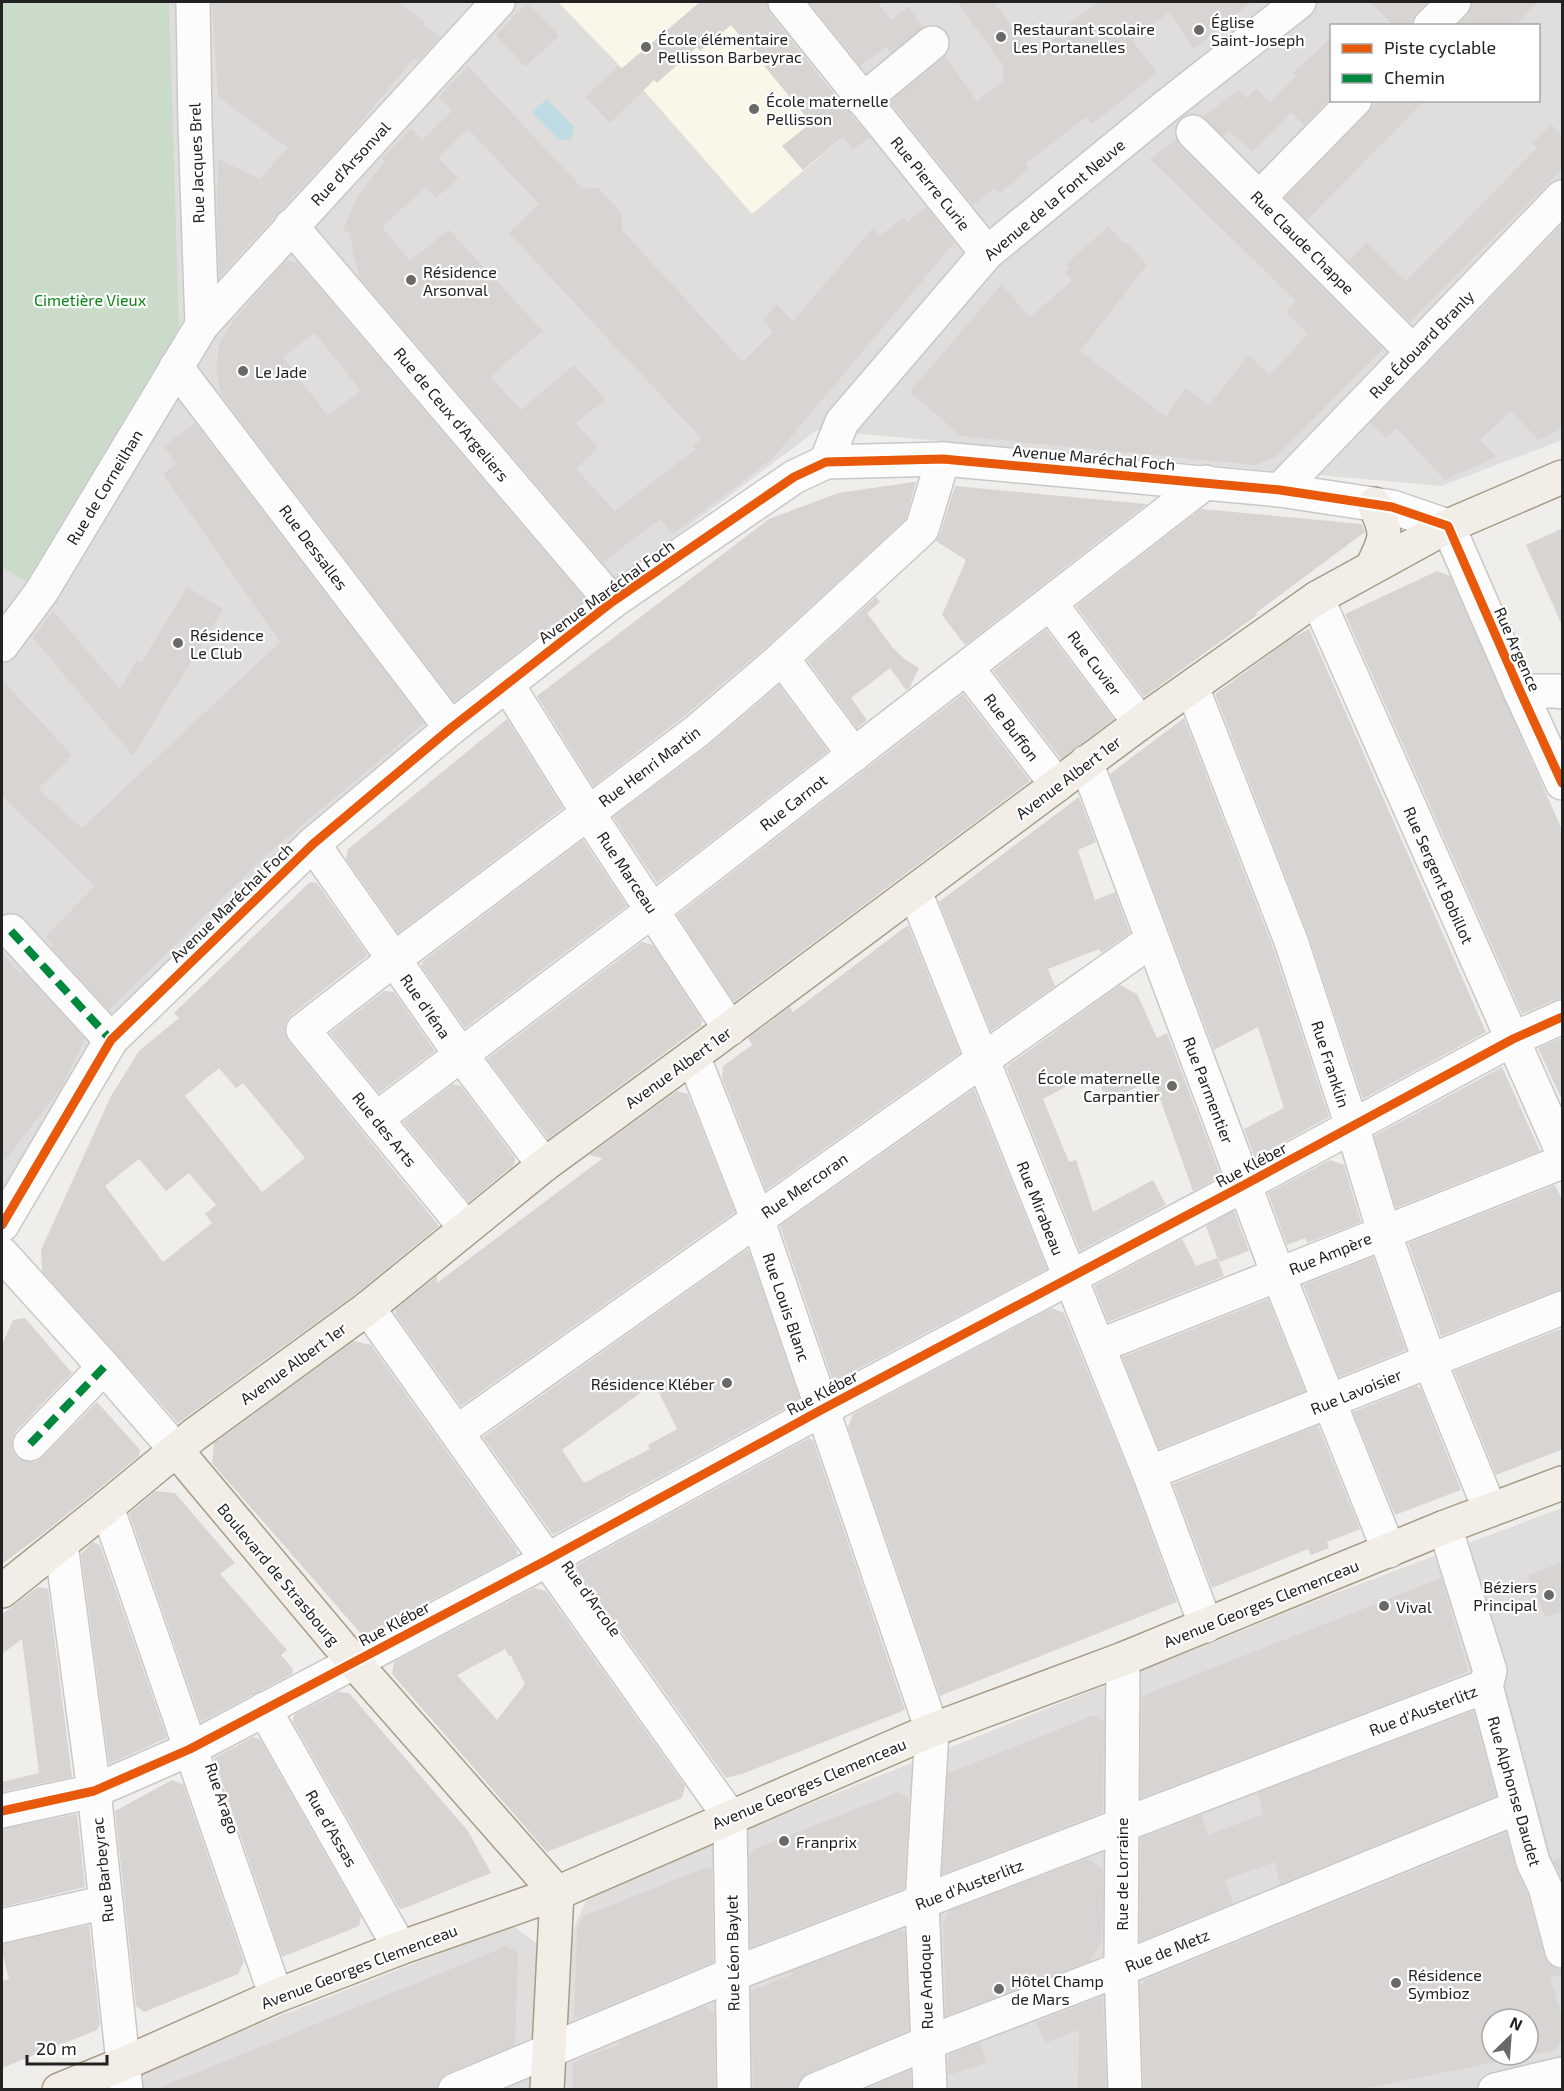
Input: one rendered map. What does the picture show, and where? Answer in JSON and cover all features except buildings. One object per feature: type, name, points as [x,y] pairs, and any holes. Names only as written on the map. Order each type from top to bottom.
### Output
[{"type":"main road","points":[[1448,526],[1563,477]]},
{"type":"main road","points":[[1372,567],[1385,540],[1384,524],[1374,504]]},
{"type":"main road","name":"Avenue Albert 1er","points":[[2,1591],[176,1450],[368,1308],[544,1165],[915,892],[1086,762],[1317,598],[1448,526]]},
{"type":"main road","name":"Boulevard de Strasbourg","points":[[176,1450],[353,1661],[558,1893]]},
{"type":"main road","name":"Avenue Georges Clemenceau","points":[[59,2090],[125,2077],[276,1996],[400,1948],[558,1893],[932,1730],[1123,1659],[1445,1527],[1563,1483]]},
{"type":"main road","points":[[547,2090],[558,1893]]},
{"type":"street","name":"Rue Jacques Brel","points":[[193,2],[202,325]]},
{"type":"street","name":"Rue d'Arsonval","points":[[202,325],[498,2]]},
{"type":"street","name":"Rue Pierre Curie","points":[[785,2],[987,253]]},
{"type":"street","name":"Avenue de la Font Neuve","points":[[826,462],[842,422],[987,253],[1164,108],[1299,2]]},
{"type":"street","points":[[1432,24],[1454,2]]},
{"type":"street","points":[[863,100],[932,43]]},
{"type":"street","points":[[1258,198],[1353,102]]},
{"type":"street","name":"Rue Claude Chappe","points":[[1193,132],[1413,352]]},
{"type":"street","name":"Rue Édouard Branly","points":[[1280,490],[1563,197]]},
{"type":"street","name":"Rue de Ceux d'Argeliers","points":[[291,226],[612,602]]},
{"type":"street","name":"Rue de Corneilhan","points":[[2,645],[42,591],[202,325]]},
{"type":"street","name":"Rue Dessalles","points":[[176,367],[451,728]]},
{"type":"street","name":"Avenue Maréchal Foch","points":[[2,1224],[111,1040],[313,844],[451,728],[612,602],[794,477],[826,462],[943,459],[1280,490],[1392,507],[1448,526]]},
{"type":"street","name":"Rue Henri Martin","points":[[303,1030],[697,731],[782,658],[922,529],[943,459]]},
{"type":"street","name":"Rue Carnot","points":[[376,1119],[653,910],[1206,482]]},
{"type":"street","name":"Rue Argence","points":[[1448,526],[1563,783]]},
{"type":"street","name":"Rue Sergent Bobillot","points":[[1317,598],[1563,1151]]},
{"type":"street","name":"Rue Cuvier","points":[[1050,603],[1140,723]]},
{"type":"street","points":[[782,658],[854,755]]},
{"type":"street","name":"Rue Buffon","points":[[967,668],[1057,785]]},
{"type":"street","name":"Rue Marceau","points":[[507,684],[588,813],[730,1029]]},
{"type":"street","name":"Rue Franklin","points":[[1192,687],[1291,941],[1384,1232],[1430,1362],[1490,1510]]},
{"type":"street","points":[[1520,691],[1563,692]]},
{"type":"street","name":"Rue Parmentier","points":[[1086,762],[1278,1274],[1389,1551]]},
{"type":"street","name":"Rue d'Iéna","points":[[313,844],[461,1055],[544,1165]]},
{"type":"street","name":"Rue Mirabeau","points":[[915,892],[1069,1278],[1099,1346],[1206,1626]]},
{"type":"street","points":[[11,931],[111,1040]]},
{"type":"street","name":"Rue Mercoran","points":[[457,1432],[1152,940]]},
{"type":"street","name":"Rue Kléber","points":[[2,1811],[94,1791],[190,1749],[1245,1185],[1513,1039],[1563,1017]]},
{"type":"street","name":"Rue des Arts","points":[[303,1030],[466,1228]]},
{"type":"street","name":"Rue Louis Blanc","points":[[693,1056],[757,1218],[932,1730]]},
{"type":"street","name":"Rue Ampère","points":[[1099,1346],[1563,1162]]},
{"type":"street","name":"Boulevard de Strasbourg","points":[[2,1254],[176,1450]]},
{"type":"street","name":"Rue d'Arcole","points":[[368,1308],[730,1817]]},
{"type":"street","name":"Rue Lavoisier","points":[[1149,1473],[1563,1308]]},
{"type":"street","points":[[30,1444],[104,1367]]},
{"type":"street","name":"Rue Arago","points":[[107,1507],[276,1996]]},
{"type":"street","name":"Rue Alphonse Daudet","points":[[1445,1527],[1490,1671],[1486,1686],[1533,1862],[1545,1887],[1563,1951]]},
{"type":"street","name":"Rue Barbeyrac","points":[[61,1544],[94,1791],[125,2077]]},
{"type":"street","name":"Rue de Lorraine","points":[[1123,1659],[1121,1969],[1125,2090]]},
{"type":"street","name":"Rue d'Austerlitz","points":[[455,2090],[734,1974],[1486,1686]]},
{"type":"street","name":"Rue d'Assas","points":[[264,1708],[400,1948]]},
{"type":"street","name":"Rue Andoque","points":[[930,2090],[922,1903],[932,1730]]},
{"type":"street","name":"Rue de Metz","points":[[815,2090],[927,2043],[1121,1969],[1518,1807]]},
{"type":"street","name":"Rue Léon Baylet","points":[[730,1817],[734,2090]]},
{"type":"street","points":[[2,1926],[106,1902]]},
{"type":"street","points":[[1495,2090],[1563,2074]]},
{"type":"shaded area","points":[[169,2],[1562,2],[1562,440],[1441,486],[817,430],[520,653],[293,840],[111,1016],[2,1193],[2,567],[26,582],[170,63]]},
{"type":"shaded area","name":"École maternelle Pellisson","points":[[558,2],[760,2],[860,123],[752,214],[647,94]]},
{"type":"shaded area","points":[[1562,1508],[1562,2089],[564,2090],[569,1939],[590,1892],[1320,1599]]},
{"type":"shaded area","points":[[512,1925],[537,1944],[532,2089],[91,2090]]},
{"type":"green space","name":"Cimetière Vieux","points":[[2,2],[169,2],[179,328],[26,582],[2,567]]},
{"type":"water","points":[[547,99],[574,127],[569,140],[560,141],[532,112]]},
{"type":"marked path","points":[[11,931],[111,1040]]},
{"type":"marked path","points":[[30,1444],[104,1367]]},
{"type":"cycle path","points":[[2,1225],[111,1040],[313,844],[451,728],[612,602],[794,477],[826,462],[943,459],[1280,490],[1392,507],[1448,526],[1562,783]]},
{"type":"cycle path","points":[[2,1811],[94,1791],[190,1749],[547,1560],[821,1410],[1513,1039],[1562,1017]]},
{"type":"place","name":"Église Saint-Joseph","points":[[1199,30]]},
{"type":"place","name":"Restaurant scolaire Les Portanelles","points":[[1001,37]]},
{"type":"place","name":"École élémentaire Pellisson Barbeyrac","points":[[646,47]]},
{"type":"place","name":"École maternelle Pellisson","points":[[754,109]]},
{"type":"place","name":"Résidence Arsonval","points":[[411,280]]},
{"type":"place","name":"Le Jade","points":[[243,371]]},
{"type":"place","name":"Résidence Le Club","points":[[178,643]]},
{"type":"place","name":"École maternelle Carpantier","points":[[1172,1086]]},
{"type":"place","name":"Résidence Kléber","points":[[727,1383]]},
{"type":"place","name":"Béziers Principal","points":[[1549,1595]]},
{"type":"place","name":"Vival","points":[[1384,1606]]},
{"type":"place","name":"Franprix","points":[[784,1841]]},
{"type":"place","name":"Résidence Symbioz","points":[[1396,1983]]},
{"type":"place","name":"Hôtel Champ de Mars","points":[[999,1989]]}]
